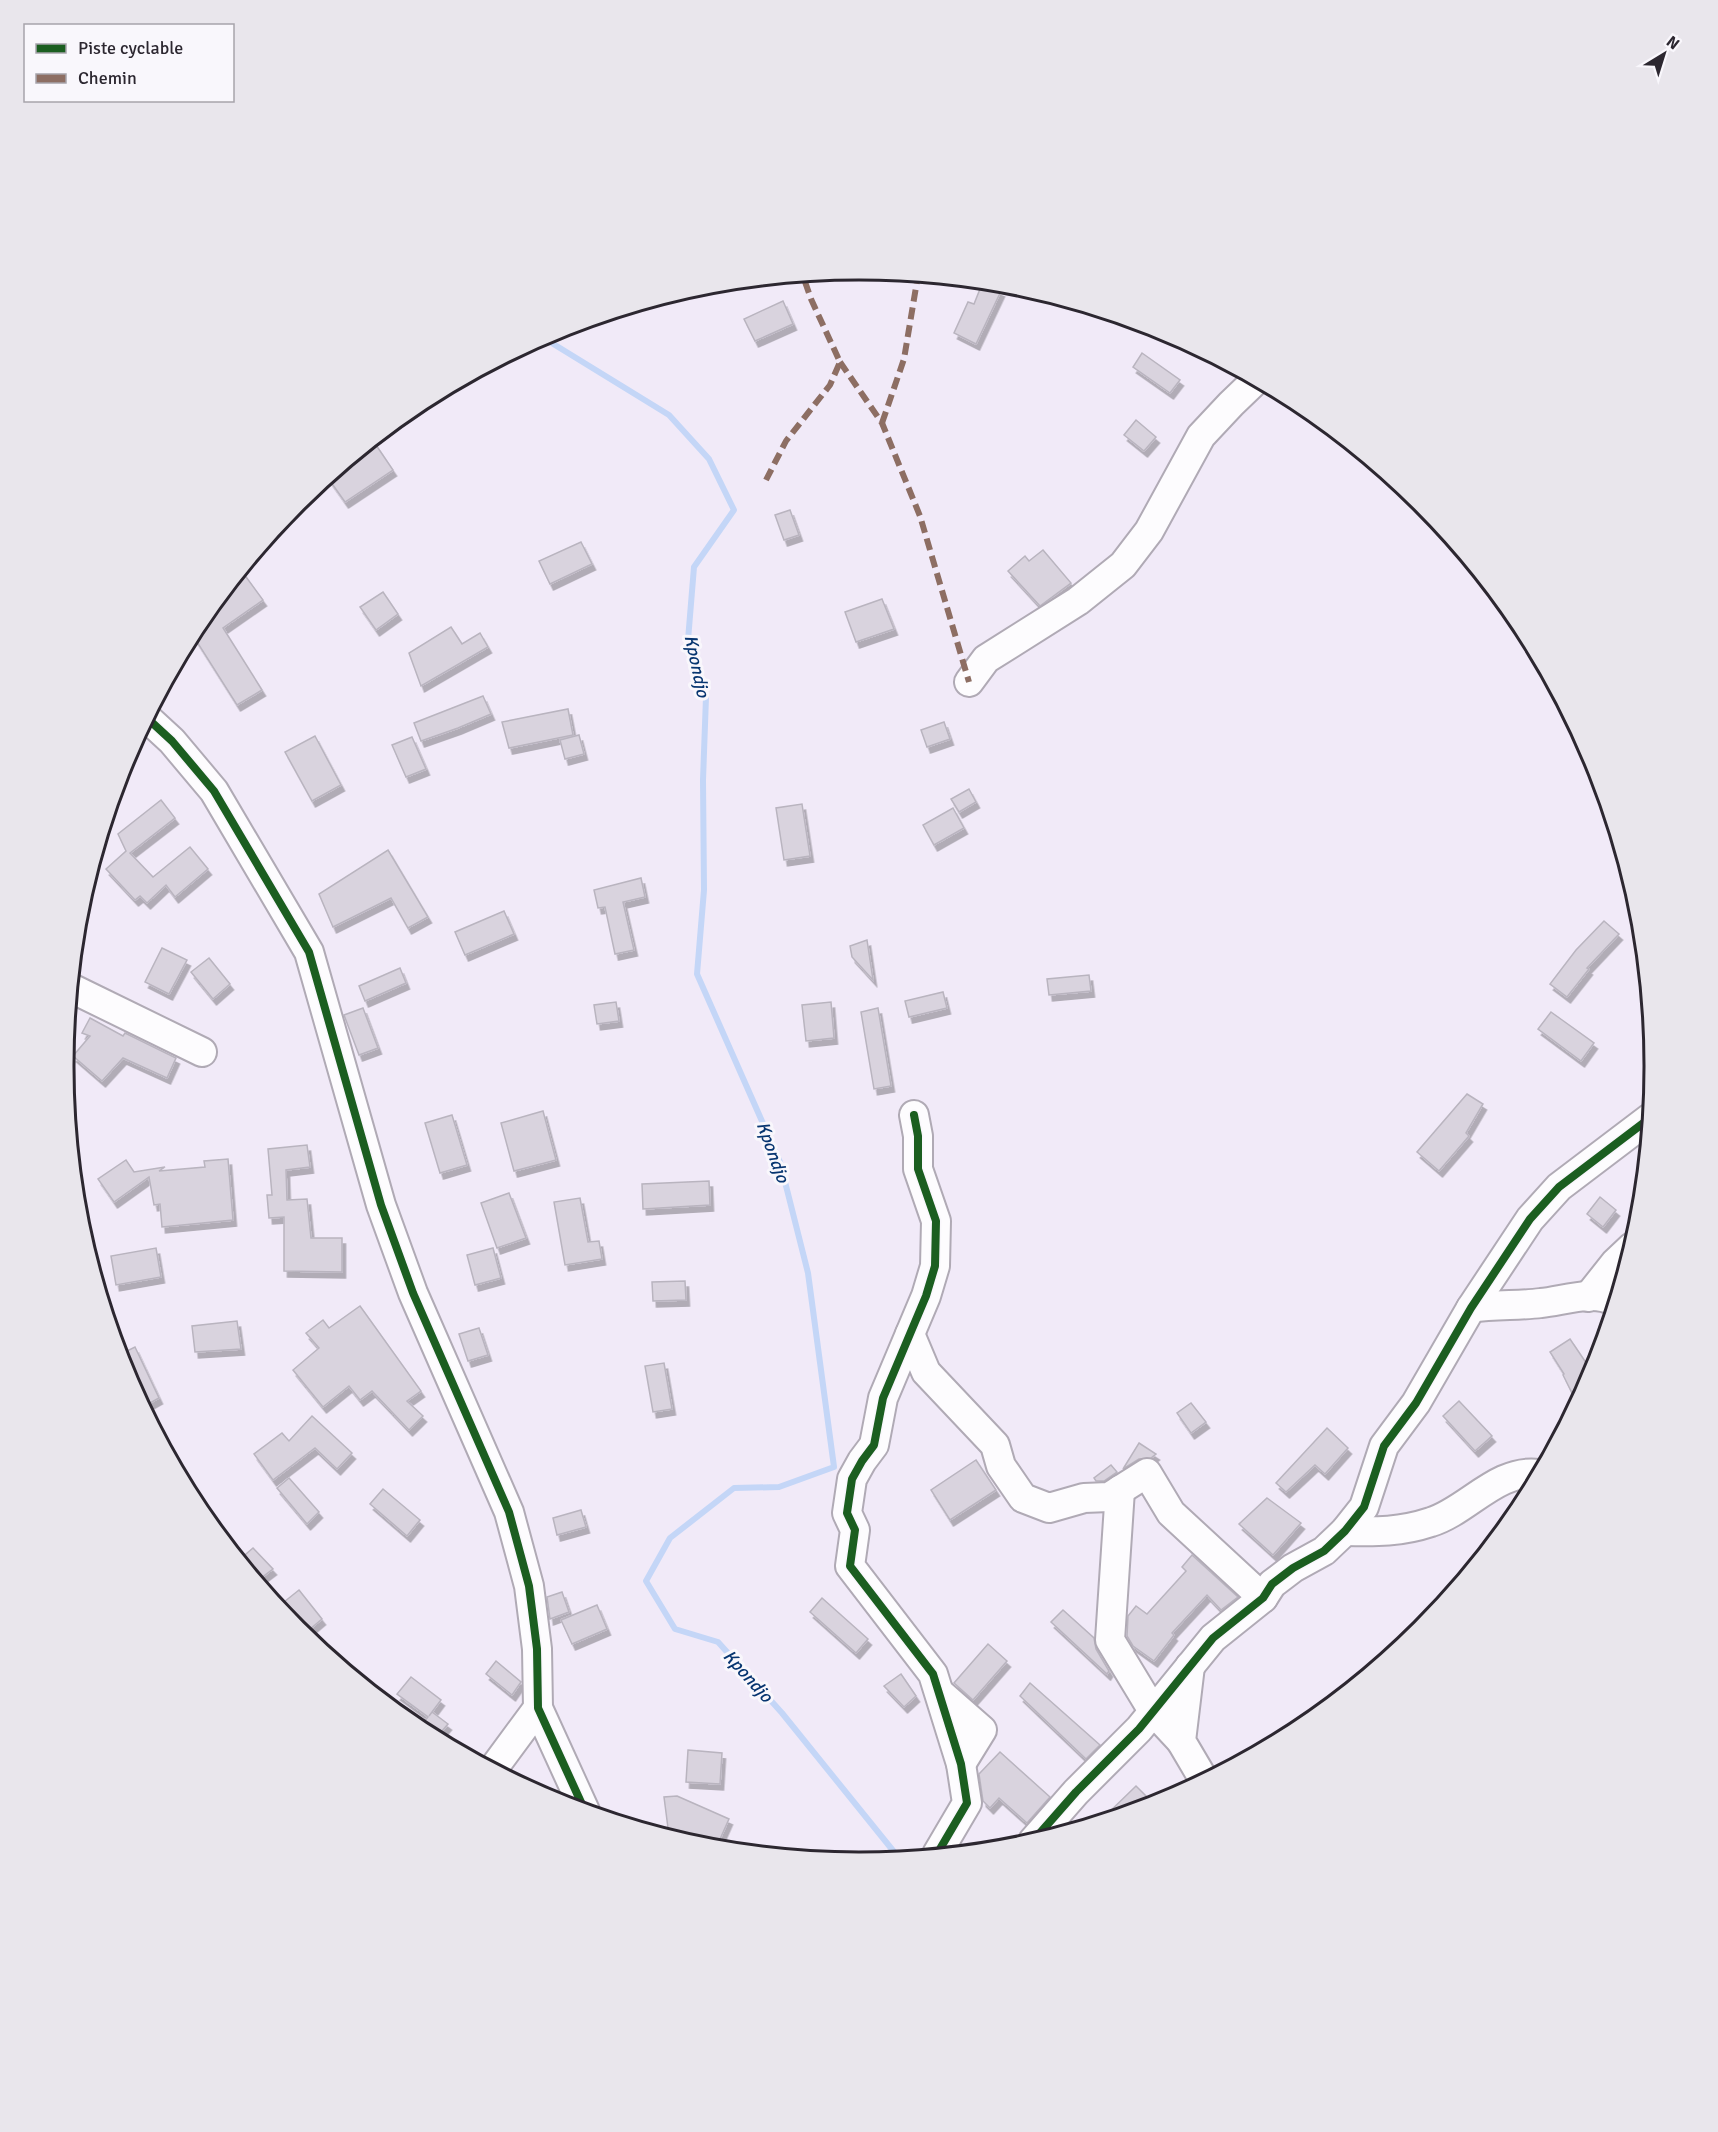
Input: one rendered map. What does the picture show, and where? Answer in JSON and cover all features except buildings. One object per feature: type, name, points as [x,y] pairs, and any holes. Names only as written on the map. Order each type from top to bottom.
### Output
[{"type":"street","points":[[969,682],[986,659],[1078,601],[1123,566],[1149,531],[1201,436],[1251,385]]},
{"type":"street","points":[[153,723],[172,741],[214,791],[309,952],[381,1205],[413,1293],[509,1512],[529,1587],[537,1649],[538,1708],[580,1800]]},
{"type":"street","points":[[77,991],[202,1052]]},
{"type":"street","points":[[914,1115],[918,1136],[918,1169],[936,1221],[935,1266],[926,1296],[883,1398],[874,1445],[852,1479],[847,1513],[855,1530],[850,1566],[933,1674],[961,1764],[967,1803],[941,1847]]},
{"type":"street","points":[[1043,1829],[1076,1792],[1139,1729],[1213,1638],[1263,1598],[1272,1584],[1293,1568],[1324,1551],[1345,1532],[1364,1507],[1384,1446],[1416,1403],[1471,1308],[1530,1219],[1559,1187],[1642,1124]]},
{"type":"street","points":[[1471,1308],[1602,1299],[1615,1263],[1620,1258]]},
{"type":"street","points":[[910,1334],[926,1372],[995,1445],[1001,1466],[1023,1498],[1049,1508],[1084,1498],[1109,1497],[1147,1473],[1171,1513],[1263,1598]]},
{"type":"street","points":[[1345,1532],[1388,1533],[1434,1522],[1496,1484],[1530,1473]]},
{"type":"street","points":[[1120,1490],[1110,1640],[1154,1711],[1181,1742],[1200,1773]]},
{"type":"street","points":[[1181,1742],[1190,1666]]},
{"type":"street","points":[[498,1763],[538,1708]]},
{"type":"waterway","name":"Kpondjo","points":[[552,343],[669,415],[709,459],[734,510],[694,567],[688,640],[706,697],[703,780],[704,890],[697,974],[780,1162],[808,1273],[834,1467],[779,1487],[734,1488],[670,1538],[646,1581],[675,1629],[718,1642],[782,1713],[893,1851]]},
{"type":"marked path","points":[[766,480],[786,441],[830,385],[840,362],[805,282]]},
{"type":"marked path","points":[[882,423],[904,359],[917,283]]},
{"type":"marked path","points":[[840,362],[882,423],[920,516],[969,682]]},
{"type":"cycle path","points":[[153,723],[172,741],[214,791],[309,952],[381,1205],[413,1293],[509,1512],[529,1586],[537,1649],[538,1708],[580,1800]]},
{"type":"cycle path","points":[[914,1115],[918,1136],[918,1169],[936,1221],[935,1266],[926,1296],[883,1398],[874,1445],[852,1479],[847,1513],[855,1530],[850,1566],[933,1674],[961,1764],[967,1803],[941,1847]]},
{"type":"cycle path","points":[[1043,1829],[1076,1792],[1139,1729],[1213,1638],[1263,1598],[1272,1584],[1293,1568],[1324,1551],[1345,1531],[1364,1507],[1384,1446],[1416,1403],[1471,1308],[1530,1219],[1559,1187],[1642,1124]]}]
